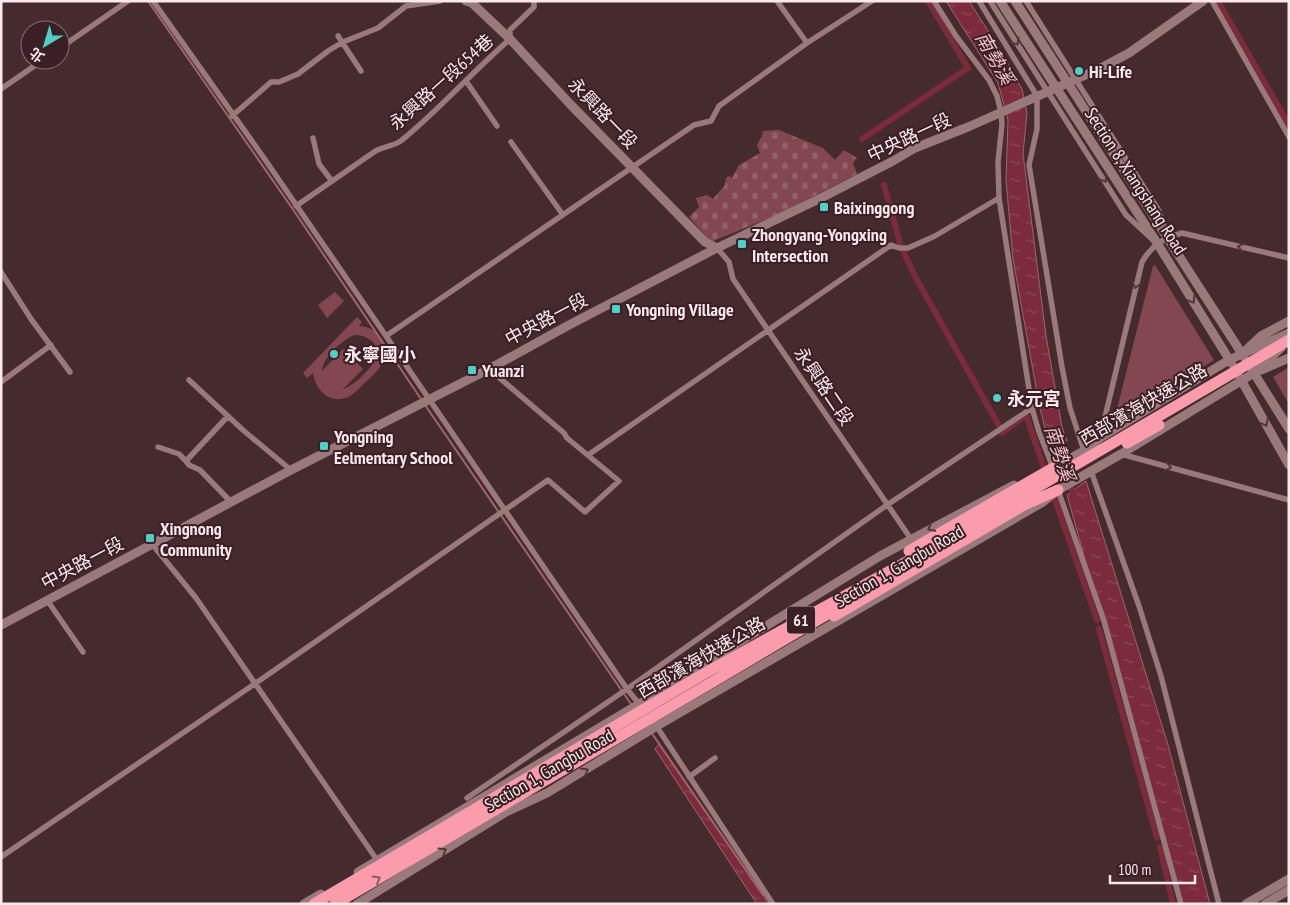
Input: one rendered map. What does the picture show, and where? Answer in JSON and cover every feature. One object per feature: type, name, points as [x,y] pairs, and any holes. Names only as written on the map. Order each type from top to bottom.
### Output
[{"type":"highway","name":"西部濱海快速公路","points":[[314,904],[707,672],[964,530],[1289,341]]},
{"type":"highway","name":"西部濱海快速公路","points":[[335,904],[660,712],[1045,488],[1143,434],[1289,347]]},
{"type":"highway","points":[[707,672],[734,652],[1053,468]]},
{"type":"highway","points":[[660,712],[672,709],[703,692],[1024,504],[1058,490]]},
{"type":"street","points":[[70,41],[128,1]]},
{"type":"street","points":[[152,1],[232,116],[266,161],[627,690],[657,726],[773,904]]},
{"type":"street","points":[[232,116],[271,82],[279,82],[298,74],[343,42],[378,28],[406,6],[440,1]]},
{"type":"street","name":"永興路一段","points":[[466,1],[472,3],[510,39],[705,242],[717,248]]},
{"type":"street","name":"永興路一段654巷","points":[[296,206],[376,150],[399,142],[510,39],[510,30],[534,7],[534,1]]},
{"type":"street","points":[[777,1],[807,43]]},
{"type":"street","points":[[386,336],[631,166],[694,125],[711,121],[719,106],[807,43],[872,1]]},
{"type":"street","points":[[934,1],[956,36],[989,80],[1003,110],[998,162],[999,198],[1032,408],[1053,468]]},
{"type":"street","points":[[979,1],[1037,96],[1038,129],[1029,165],[1063,375],[1070,408],[1084,451]]},
{"type":"street","points":[[990,1],[1006,19],[1024,5]]},
{"type":"street","name":"Section 8, Xiangshang Road","points":[[1000,1],[1006,19],[1157,243],[1242,381],[1289,465]]},
{"type":"street","name":"Section 8, Xiangshang Road","points":[[1015,1],[1024,5],[1167,237],[1289,429]]},
{"type":"street","points":[[1037,96],[1099,69],[1129,52],[1203,1]]},
{"type":"street","points":[[1212,1],[1289,137]]},
{"type":"street","points":[[338,36],[361,71]]},
{"type":"street","points":[[1,88],[28,70]]},
{"type":"street","points":[[466,81],[497,126]]},
{"type":"street","name":"中央路一段","points":[[1,625],[291,470],[489,369],[717,248],[819,199],[915,148],[1037,96]]},
{"type":"street","points":[[313,138],[319,164],[331,180]]},
{"type":"street","points":[[511,142],[563,215]]},
{"type":"street","points":[[588,455],[890,245],[908,248],[935,236],[999,198]]},
{"type":"street","points":[[1100,438],[1142,262],[1157,243],[1167,237],[1182,233],[1289,258]]},
{"type":"street","name":"永興路二段","points":[[717,248],[729,262],[733,279],[911,539]]},
{"type":"street","points":[[1,273],[31,319],[70,372]]},
{"type":"street","name":"Section 1, Gangbu Road","points":[[1242,354],[1261,336],[1289,321]]},
{"type":"street","name":"Section 1, Gangbu Road","points":[[304,904],[495,791],[528,768],[639,704],[866,565],[1022,480],[1053,468],[1084,451],[1100,438],[1229,360],[1289,333]]},
{"type":"street","name":"Section 1, Gangbu Road","points":[[357,904],[506,812],[547,793],[657,726],[1043,502],[1058,490],[1242,381],[1254,373],[1289,341]]},
{"type":"street","points":[[1,382],[51,345]]},
{"type":"street","name":"Section 1, Gangbu Road","points":[[1254,373],[1289,358]]},
{"type":"street","points":[[1,857],[548,480],[585,512],[619,481],[566,438],[564,433],[489,369]]},
{"type":"street","points":[[189,380],[291,470]]},
{"type":"street","points":[[467,798],[627,690],[887,505],[1032,408]]},
{"type":"street","points":[[186,461],[228,416]]},
{"type":"street","points":[[158,447],[179,454],[189,465],[200,470],[231,502]]},
{"type":"street","name":"Section 1, Gangbu Road","points":[[552,769],[1075,463],[1106,454],[1121,454]]},
{"type":"street","points":[[1121,454],[1289,500]]},
{"type":"street","name":"Section 1, Gangbu Road","points":[[1007,502],[1053,468]]},
{"type":"street","points":[[1091,471],[1139,606],[1161,676],[1219,904]]},
{"type":"street","points":[[1058,490],[1104,620],[1181,904]]},
{"type":"street","points":[[152,544],[196,598],[377,860]]},
{"type":"street","points":[[47,600],[83,652]]},
{"type":"street","points":[[689,777],[715,758]]},
{"type":"street","points":[[495,791],[552,769]]},
{"type":"street","points":[[506,812],[552,769]]},
{"type":"street","points":[[1246,904],[1289,879]]},
{"type":"street","points":[[1265,904],[1289,890]]},
{"type":"green space","points":[[779,130],[823,148],[835,160],[844,150],[857,158],[853,163],[857,174],[779,214],[711,242],[689,217],[699,207],[696,198],[707,195],[713,199],[725,185],[726,178],[729,176],[732,178],[739,165],[760,153],[757,145],[763,131]]},
{"type":"green space","points":[[1155,265],[1214,360],[1119,420],[1115,417],[1153,266]]},
{"type":"green space","points":[[335,292],[344,301],[327,318],[318,305]]},
{"type":"green space","points":[[357,317],[362,322],[359,326],[373,330],[383,343],[385,356],[380,367],[348,397],[335,399],[329,397],[320,390],[313,373],[307,378],[303,373]],"holes":[[[355,335],[364,336],[372,341],[376,348],[376,357],[362,376],[352,385],[343,389],[363,369],[343,349],[322,371],[323,366],[340,344]]]},
{"type":"green space","points":[[1289,367],[1289,404],[1273,377]]},
{"type":"water","points":[[946,1],[969,1],[1022,89],[1027,113],[1023,154],[1046,336],[1062,427],[1067,441],[1050,449],[1039,404],[1013,259],[1006,180],[1008,120],[998,83]]},
{"type":"water","points":[[1086,481],[1168,745],[1210,904],[1181,904],[1067,495]]},
{"type":"water","points":[[659,744],[769,904],[757,904],[655,749]]},
{"type":"waterway","points":[[148,1],[292,208],[421,399]]},
{"type":"waterway","points":[[862,139],[968,68],[928,1]]},
{"type":"waterway","points":[[1218,1],[1289,125]]},
{"type":"waterway","points":[[884,185],[900,243]]},
{"type":"waterway","points":[[904,253],[917,280],[998,424]]},
{"type":"waterway","points":[[425,405],[631,704]]},
{"type":"waterway","points":[[1002,433],[1026,415],[1044,468]]},
{"type":"waterway","name":"南勢溪","points":[[1053,438],[1074,497]]},
{"type":"waterway","points":[[1054,497],[1097,620]]},
{"type":"waterway","points":[[1099,629],[1157,838]]},
{"type":"waterway","points":[[651,732],[763,895]]},
{"type":"waterway","points":[[1160,847],[1173,904]]},
{"type":"place","name":"Hi-Life","points":[[1079,71]]},
{"type":"place","name":"Baixinggong","points":[[824,207]]},
{"type":"place","name":"Zhongyang-Yongxing Intersection","points":[[742,244]]},
{"type":"place","name":"Yongning Village","points":[[616,309]]},
{"type":"place","name":"永寧國小","points":[[334,354]]},
{"type":"place","name":"Yuanzi","points":[[472,370]]},
{"type":"place","name":"永元宮","points":[[997,398]]},
{"type":"place","name":"Yongning Eelmentary School","points":[[324,446]]},
{"type":"place","name":"Xingnong Community","points":[[150,538]]}]
